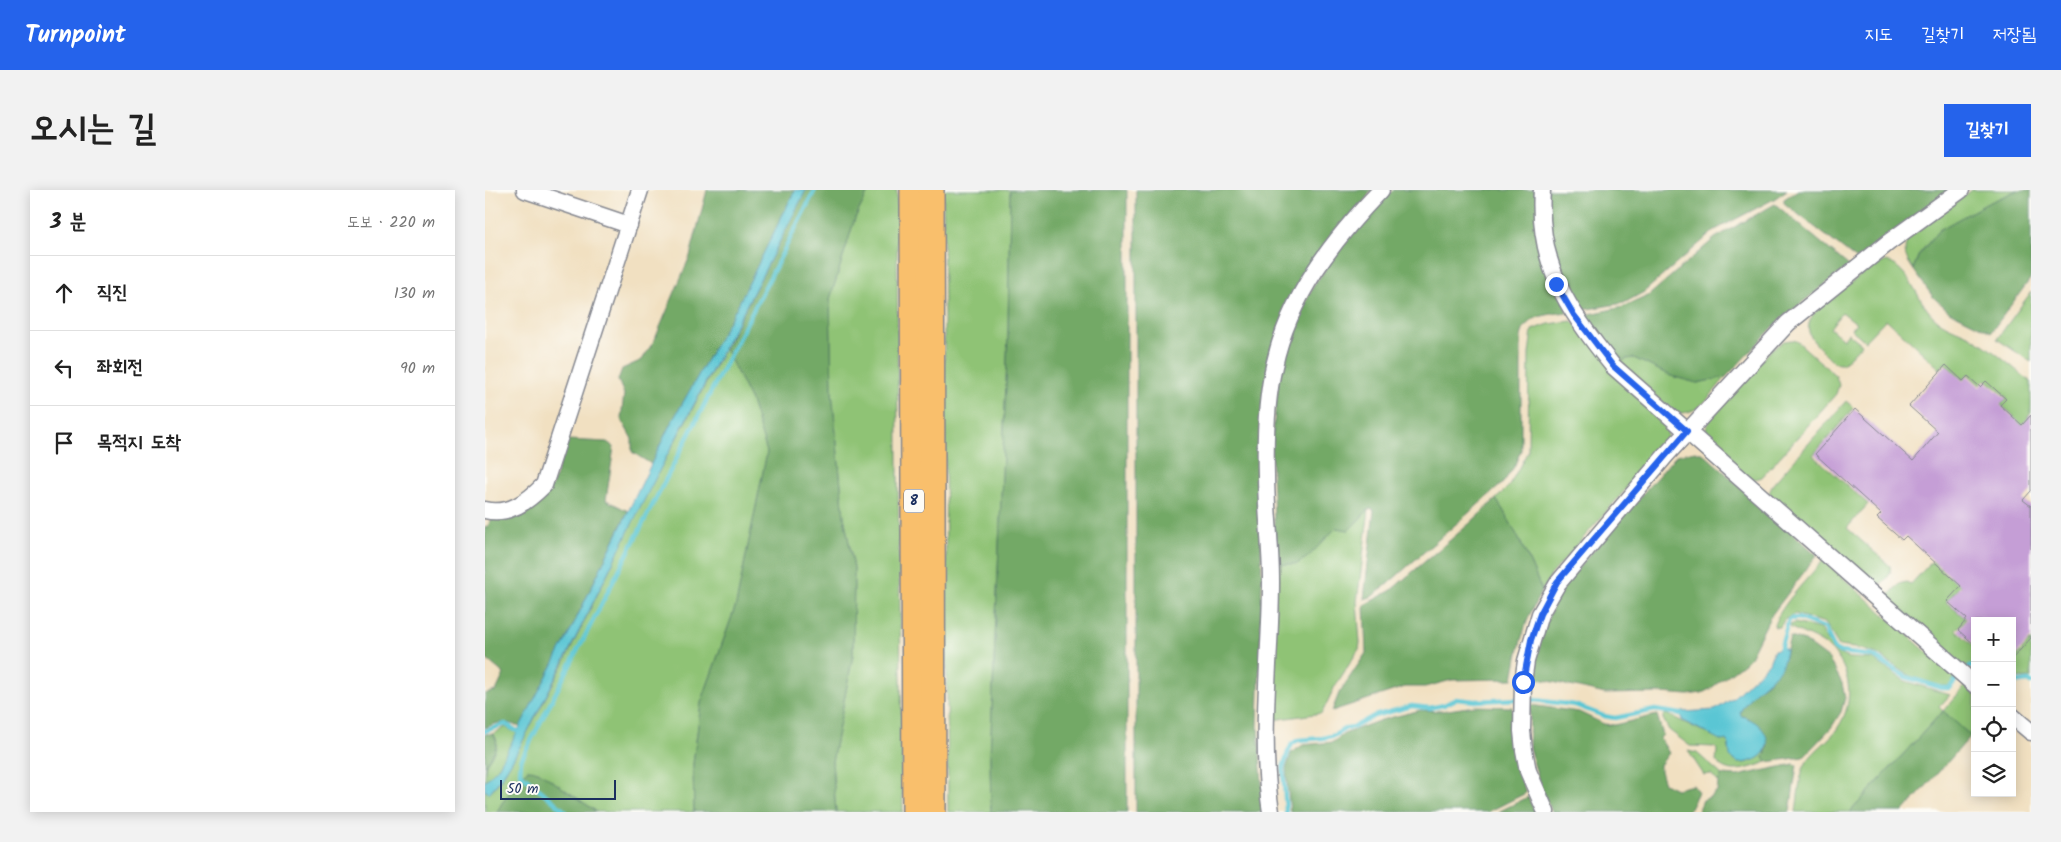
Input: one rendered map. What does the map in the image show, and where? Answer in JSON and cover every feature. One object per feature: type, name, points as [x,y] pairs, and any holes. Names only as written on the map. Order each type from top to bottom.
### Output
[{"type":"highway","name":"8","points":[[913,190],[915,812]]},
{"type":"highway","name":"8","points":[[931,190],[933,812]]},
{"type":"street","points":[[525,190],[629,225]]},
{"type":"street","points":[[485,510],[504,511],[519,506],[544,485],[640,190]]},
{"type":"street","points":[[1271,812],[1264,726],[1271,582],[1266,451],[1273,366],[1291,314],[1305,285],[1341,234],[1381,190]]},
{"type":"street","points":[[1542,190],[1541,207],[1546,253],[1556,284],[1574,315],[1613,366],[1966,678]]},
{"type":"street","points":[[1546,812],[1528,771],[1521,731],[1521,708],[1526,661],[1531,640],[1540,614],[1557,582],[1687,431],[1788,323],[1889,242],[1961,190]]},
{"type":"street","points":[[2016,719],[2031,732]]},
{"type":"green space","points":[[707,190],[795,190],[737,307],[669,427],[651,464],[632,452],[632,439],[621,419],[624,394],[618,380],[622,369],[642,360],[655,339],[690,256]]},
{"type":"green space","points":[[806,190],[869,190],[855,218],[830,299],[832,392],[844,517],[854,568],[853,655],[832,762],[836,812],[694,812],[693,764],[701,703],[736,605],[767,452],[751,401],[725,348]]},
{"type":"green space","points":[[869,190],[897,190],[898,476],[903,812],[836,812],[832,762],[853,655],[854,568],[844,517],[832,392],[830,299],[855,218]]},
{"type":"green space","points":[[943,190],[1010,190],[1008,335],[990,757],[991,812],[948,812]]},
{"type":"green space","points":[[1010,190],[1127,190],[1127,812],[991,812],[990,757],[1008,335]]},
{"type":"green space","points":[[1136,190],[1372,190],[1286,313],[1260,479],[1262,583],[1258,726],[1264,812],[1136,812]]},
{"type":"green space","points":[[1393,190],[1535,190],[1567,312],[1538,317],[1527,324],[1523,330],[1521,337],[1521,450],[1514,467],[1503,483],[1383,588],[1371,597],[1364,599],[1374,510],[1369,509],[1349,530],[1336,528],[1308,557],[1297,564],[1276,564],[1271,449],[1280,368],[1296,322],[1313,287],[1340,248]]},
{"type":"green space","points":[[1547,190],[1787,190],[1774,199],[1715,230],[1644,292],[1624,303],[1576,311],[1549,251]]},
{"type":"green space","points":[[1798,190],[1948,190],[1857,260],[1784,203],[1784,199]]},
{"type":"green space","points":[[1972,190],[2018,190],[1986,204],[1939,230],[1919,254],[1913,269],[1906,255],[1905,247],[1908,239]]},
{"type":"green space","points":[[2018,190],[2031,190],[2031,278],[1991,332],[1949,311],[1933,297],[1913,269],[1919,255],[1939,230],[1986,204]]},
{"type":"green space","points":[[1775,204],[1849,266],[1782,318],[1726,377],[1697,383],[1671,376],[1634,358],[1626,359],[1618,364],[1580,316],[1623,307],[1648,296],[1715,238]]},
{"type":"green space","points":[[1887,261],[1908,279],[1933,316],[1946,325],[1978,341],[2031,382],[2029,427],[2009,421],[2014,416],[2001,405],[2007,398],[1986,379],[1980,385],[1968,374],[1963,380],[1945,363],[1940,369],[1886,319],[1865,341],[1851,329],[1856,323],[1842,312],[1830,328],[1843,339],[1848,333],[1862,344],[1843,364],[1833,361],[1816,344],[1809,330],[1811,318],[1815,312],[1871,267]]},
{"type":"green space","points":[[2031,292],[2031,362],[1997,339]]},
{"type":"green space","points":[[1572,321],[1663,418],[1668,433],[1666,443],[1551,575],[1542,591],[1521,544],[1496,499],[1509,486],[1528,451],[1529,354],[1532,330],[1549,324]]},
{"type":"green space","points":[[1784,341],[1797,341],[1836,376],[1839,385],[1836,394],[1762,477],[1751,479],[1739,472],[1710,446],[1706,440],[1705,433],[1711,417],[1772,349]]},
{"type":"green space","points":[[725,348],[751,401],[767,452],[736,605],[701,703],[693,764],[694,812],[597,812],[538,771],[527,770],[497,812],[485,812],[485,790],[489,793],[500,781],[512,761],[563,665],[643,501]]},
{"type":"green space","points":[[1634,358],[1671,376],[1697,383],[1726,377],[1697,408],[1683,413],[1674,412],[1618,364],[1626,359]]},
{"type":"green space","points":[[1846,401],[1854,408],[1813,455],[1868,504],[1847,528],[1890,566],[1889,576],[1875,587],[1769,493],[1773,484]]},
{"type":"green space","points":[[568,440],[607,442],[614,447],[606,500],[628,511],[568,636],[520,727],[502,723],[485,728],[485,694],[496,691],[504,674],[485,658],[485,526],[487,527],[493,517],[504,516],[537,503],[552,486]]},
{"type":"green space","points":[[1695,451],[1704,454],[1817,555],[1770,617],[1749,659],[1710,689],[1702,693],[1688,695],[1661,693],[1605,694],[1531,677],[1545,627],[1555,603],[1568,580],[1671,461],[1677,455]]},
{"type":"green space","points":[[1496,499],[1521,544],[1542,591],[1523,633],[1513,679],[1452,680],[1425,687],[1405,687],[1332,711],[1339,693],[1366,653],[1364,605],[1390,591]]},
{"type":"green space","points":[[1369,509],[1357,602],[1359,649],[1334,688],[1322,713],[1273,720],[1276,564],[1322,541],[1336,528],[1349,530]]},
{"type":"green space","points":[[1823,560],[1955,677],[1952,683],[1948,686],[1940,686],[1910,676],[1877,654],[1861,649],[1839,646],[1825,623],[1795,614],[1784,620],[1780,627],[1775,627],[1774,625],[1783,608]]},
{"type":"green space","points":[[1932,561],[1949,577],[1960,565],[1970,574],[1946,602],[1966,619],[1956,630],[1971,643],[1971,664],[1963,667],[1890,602],[1889,595],[1899,584],[1906,582],[1911,584]]},
{"type":"green space","points":[[1794,623],[1821,629],[1834,651],[1839,654],[1849,658],[1873,659],[1905,681],[1950,695],[1939,707],[1943,711],[1850,812],[1796,812],[1804,767],[1810,757],[1834,733],[1841,723],[1846,712],[1849,689],[1843,666],[1837,656],[1828,647],[1810,636],[1791,628],[1790,625]]},
{"type":"green space","points":[[1790,637],[1805,641],[1829,659],[1842,683],[1845,698],[1841,712],[1831,728],[1803,757],[1767,762],[1764,758],[1768,746],[1748,718],[1741,716],[1740,712],[1749,698],[1769,681],[1784,660]]},
{"type":"green space","points":[[2031,640],[2031,678],[2016,679],[2016,657]]},
{"type":"green space","points":[[1965,686],[1971,691],[1971,736],[1943,711]]},
{"type":"green space","points":[[1530,705],[1579,712],[1604,724],[1614,725],[1657,715],[1663,735],[1660,738],[1669,753],[1660,765],[1664,783],[1676,789],[1693,785],[1698,792],[1688,812],[1552,812],[1541,787],[1529,748]]},
{"type":"green space","points":[[1475,706],[1512,707],[1516,761],[1526,793],[1488,812],[1290,812],[1286,769],[1291,753],[1303,745],[1333,742],[1344,734],[1381,720],[1421,710],[1441,711]]},
{"type":"green space","points":[[1943,711],[1971,736],[1903,812],[1850,812]]},
{"type":"green space","points":[[1666,714],[1726,740],[1729,744],[1728,750],[1744,763],[1760,757],[1766,751],[1765,758],[1767,762],[1740,770],[1727,769],[1716,761],[1717,750],[1715,747],[1690,746],[1669,730],[1663,719],[1663,716]]},
{"type":"green space","points":[[505,727],[517,733],[498,768],[485,781],[486,764],[497,742],[493,734]]},
{"type":"green space","points":[[485,734],[493,734],[496,746],[485,766]]},
{"type":"green space","points":[[1688,751],[1697,753],[1722,775],[1718,782],[1711,774],[1704,775]]},
{"type":"green space","points":[[1794,764],[1797,765],[1790,812],[1698,812],[1703,800],[1717,791],[1718,782],[1722,775],[1737,776]]},
{"type":"green space","points":[[527,770],[538,771],[597,812],[497,812]]},
{"type":"green space","points":[[1528,797],[1535,812],[1498,812]]},
{"type":"water","points":[[795,190],[806,190],[688,415],[510,765],[489,793],[485,790],[485,781],[498,768],[568,636],[669,427],[737,307]]},
{"type":"water","points":[[1786,649],[1780,669],[1752,695],[1740,712],[1741,716],[1761,727],[1766,735],[1767,743],[1765,750],[1760,756],[1751,761],[1738,763],[1730,757],[1729,744],[1726,740],[1722,741],[1682,720],[1682,712],[1715,710],[1732,699],[1769,663],[1774,650]]},
{"type":"building","points":[[1946,365],[1963,381],[1968,376],[1980,387],[1986,381],[2006,399],[2000,405],[2022,425],[2031,415],[2031,491],[2023,500],[2031,506],[2031,638],[2016,655],[2016,617],[1971,617],[1971,641],[1958,630],[1967,619],[1947,601],[1961,586],[1906,536],[1902,540],[1877,518],[1881,514],[1815,454],[1855,409],[1913,461],[1938,432],[1909,406]]},
{"type":"waterway","points":[[566,812],[520,773],[521,760],[815,190]]},
{"type":"waterway","points":[[1779,654],[1788,622],[1790,619],[1798,618],[1825,628],[1834,649],[1840,652],[1873,656],[1906,677],[1942,688],[1949,688],[1960,676]]},
{"type":"waterway","points":[[1965,671],[1971,666]]},
{"type":"waterway","points":[[2016,683],[2029,681],[2031,683]]},
{"type":"waterway","points":[[1286,812],[1283,768],[1292,744],[1298,740],[1335,735],[1374,716],[1412,706],[1429,708],[1444,705],[1456,699],[1475,701],[1519,699]]},
{"type":"waterway","points":[[1526,699],[1575,705],[1615,718],[1655,710],[1687,715]]},
{"type":"waterway","points":[[485,731],[505,724],[522,734]]},
{"type":"route","points":[[1523,682],[1531,640],[1540,614],[1557,582],[1687,431],[1613,366],[1574,315],[1556,284]]}]
